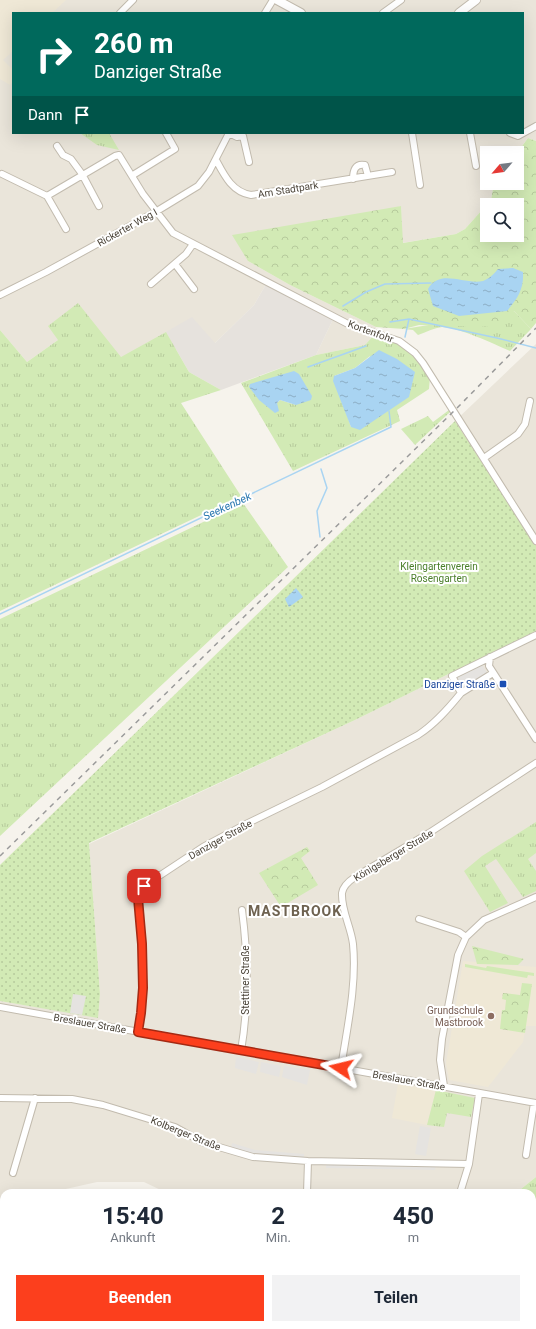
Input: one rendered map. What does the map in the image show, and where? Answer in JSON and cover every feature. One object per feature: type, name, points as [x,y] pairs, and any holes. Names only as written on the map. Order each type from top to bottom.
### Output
[{"type":"street","points":[[121,12],[133,0]]},
{"type":"street","points":[[266,12],[273,0]]},
{"type":"street","points":[[277,0],[299,12]]},
{"type":"street","points":[[384,12],[400,0]]},
{"type":"street","points":[[460,12],[476,0]]},
{"type":"street","points":[[524,134],[535,129]]},
{"type":"street","points":[[133,174],[175,149],[167,134]]},
{"type":"street","name":"Rickerter Weg I","points":[[0,295],[46,272],[157,211],[198,186],[209,172],[229,134]]},
{"type":"street","points":[[231,134],[237,137],[243,136],[249,162]]},
{"type":"street","points":[[412,134],[420,185]]},
{"type":"street","points":[[470,134],[476,166]]},
{"type":"street","points":[[513,134],[518,136],[523,134]]},
{"type":"street","points":[[57,146],[64,155],[71,159],[82,174],[99,206]]},
{"type":"street","name":"Kortenfohr","points":[[82,174],[115,156],[120,155],[133,174],[143,194],[173,233],[348,324],[406,345],[423,363],[536,541]]},
{"type":"street","name":"Am Stadtpark","points":[[216,160],[230,183],[242,194],[251,194],[392,172]]},
{"type":"street","points":[[353,179],[353,171],[361,164],[366,168],[368,176]]},
{"type":"street","points":[[2,174],[47,196],[66,229]]},
{"type":"street","points":[[47,196],[82,174]]},
{"type":"street","points":[[151,284],[176,264],[193,244]]},
{"type":"street","points":[[176,264],[194,289]]},
{"type":"street","points":[[484,458],[518,434],[525,424],[530,401]]},
{"type":"street","points":[[461,693],[452,676],[536,636]]},
{"type":"street","points":[[490,658],[489,666],[536,739]]},
{"type":"street","name":"Danziger Straße","points":[[138,1032],[143,988],[142,944],[138,898],[144,886],[203,847],[322,787],[418,735],[427,729],[448,709],[461,693],[493,673]]},
{"type":"street","name":"Königsberger Straße","points":[[341,1068],[353,973],[353,944],[343,903],[342,891],[346,884],[355,877],[429,833],[536,763]]},
{"type":"street","points":[[444,1086],[440,1060],[442,1039],[458,955],[466,937],[484,920],[536,897]]},
{"type":"street","name":"Stettiner Straße","points":[[241,1051],[247,992],[242,910]]},
{"type":"street","points":[[419,919],[459,932],[466,937]]},
{"type":"street","name":"Breslauer Straße","points":[[0,1007],[535,1103]]},
{"type":"street","points":[[461,1189],[469,1164],[479,1094]]},
{"type":"street","name":"Kolberger Straße","points":[[0,1098],[72,1099],[117,1109],[174,1127],[202,1142],[253,1157],[308,1161],[469,1164]]},
{"type":"street","points":[[13,1173],[35,1098]]},
{"type":"street","points":[[526,1155],[535,1103]]},
{"type":"street","points":[[306,1189],[308,1161]]},
{"type":"shaded area","points":[[0,0],[536,0],[536,141],[528,138],[522,146],[480,146],[480,190],[493,190],[491,198],[480,198],[480,212],[465,229],[456,234],[402,243],[401,206],[248,261],[290,285],[376,327],[373,336],[365,345],[316,355],[335,315],[269,279],[254,305],[215,343],[121,357],[58,340],[27,362],[0,330]]},
{"type":"shaded area","points":[[0,0],[66,0],[53,12],[12,12],[12,52],[3,60],[12,69],[12,83],[10,85],[0,79]]},
{"type":"shaded area","points":[[269,279],[335,315],[316,355],[221,390],[189,372],[166,332],[192,317],[215,343],[254,305]]},
{"type":"shaded area","points":[[536,344],[536,545],[455,421]]},
{"type":"shaded area","points":[[536,631],[536,1177],[521,1189],[159,1189],[144,1182],[97,1182],[66,1189],[0,1189],[0,1001],[97,1017],[100,994],[89,844],[355,720]]},
{"type":"shaded area","points":[[481,663],[487,673],[461,689],[455,678]]},
{"type":"shaded area","name":"Grundschule Mastbrook","points":[[463,961],[536,967],[536,1026],[526,1026],[523,1042],[488,1087],[449,1080],[446,1063]]},
{"type":"shaded area","points":[[73,994],[86,996],[82,1015],[70,1013]]},
{"type":"shaded area","points":[[236,1057],[259,1062],[256,1074],[235,1068]]},
{"type":"shaded area","points":[[261,1062],[281,1066],[279,1077],[260,1072]]},
{"type":"shaded area","points":[[284,1066],[310,1070],[307,1085],[282,1077]]},
{"type":"shaded area","points":[[398,1084],[436,1090],[427,1125],[392,1118]]},
{"type":"shaded area","points":[[420,1126],[431,1128],[426,1156],[415,1154]]},
{"type":"shaded area","points":[[232,1143],[255,1150],[304,1154],[304,1157],[254,1155],[231,1148]]},
{"type":"shaded area","points":[[326,1163],[436,1166],[435,1170],[326,1168]]},
{"type":"green space","points":[[81,134],[110,134],[119,150],[97,145]]},
{"type":"green space","points":[[528,138],[536,141],[536,323],[531,329],[514,311],[497,327],[419,325],[404,329],[376,327],[290,285],[248,261],[232,235],[401,206],[403,243],[456,234],[465,229],[480,212],[480,242],[524,242],[524,198],[491,198],[493,190],[524,190],[524,146],[522,146]]},
{"type":"green space","points":[[78,303],[121,357],[166,332],[189,372],[221,390],[181,403],[241,496],[0,611],[0,330],[27,362],[58,340],[48,326]]},
{"type":"green space","points":[[514,311],[531,329],[510,351],[476,336],[449,328],[442,327],[418,335],[413,330],[404,329]]},
{"type":"green space","points":[[373,336],[393,342],[407,349],[430,377],[429,389],[397,410],[400,421],[293,471],[241,383],[316,355],[365,345]],"holes":[[[370,356],[351,427],[334,376],[355,368]],[[250,384],[296,405],[280,400],[277,403],[277,407]]]},
{"type":"green space","points":[[449,410],[450,412],[415,445],[401,429],[428,416],[433,422]]},
{"type":"green space","name":"Kleingartenverein Rosengarten","points":[[455,421],[536,545],[536,631],[355,720],[89,843],[100,994],[98,1018],[0,1001],[0,865]]},
{"type":"green space","points":[[243,503],[288,567],[0,836],[0,619]]},
{"type":"green space","points":[[536,822],[536,853],[528,859],[536,871],[536,891],[523,897],[496,859],[485,866],[508,903],[490,912],[464,871],[482,856]]},
{"type":"green space","points":[[307,847],[310,851],[301,858],[318,885],[281,907],[259,873]]},
{"type":"green space","points":[[472,946],[524,959],[518,965],[477,964]]},
{"type":"green space","points":[[465,964],[486,968],[487,966],[534,973],[534,976],[528,975],[527,978],[465,967]]},
{"type":"green space","points":[[522,983],[532,984],[525,1033],[500,1029],[502,1010],[505,1010],[506,1000],[502,999],[503,993],[520,995]]},
{"type":"green space","points":[[436,1090],[475,1098],[471,1117],[447,1113],[444,1127],[427,1125]]},
{"type":"green space","points":[[536,1177],[536,1189],[521,1189]]},
{"type":"water","points":[[513,268],[523,272],[523,278],[517,297],[507,311],[459,316],[433,306],[428,289],[439,279],[446,278],[476,282],[483,281],[494,274],[498,269]]},
{"type":"water","points":[[379,350],[397,359],[415,372],[409,397],[360,430],[351,427],[333,381],[334,376],[355,368]]},
{"type":"water","points":[[294,371],[299,374],[312,396],[311,400],[296,405],[280,400],[277,403],[279,411],[275,413],[259,400],[249,387],[250,384]]},
{"type":"water","points":[[296,588],[303,597],[289,607],[285,599]]},
{"type":"waterway","points":[[343,306],[366,292],[385,284],[431,283]]},
{"type":"waterway","points":[[390,322],[409,319]]},
{"type":"waterway","name":"Seekenbek","points":[[405,337],[409,319],[536,348]]},
{"type":"waterway","points":[[308,367],[366,346]]},
{"type":"waterway","name":"Seekenbek","points":[[0,614],[391,427],[389,411]]},
{"type":"waterway","points":[[320,537],[317,511],[327,488],[321,469]]},
{"type":"railway","points":[[0,856],[458,407],[536,328]]},
{"type":"place","name":"Danziger Straße","points":[[503,684]]},
{"type":"place","name":"Grundschule Mastbrook","points":[[491,1016]]},
{"type":"district","name":"MASTBROOK","points":[[295,911]]},
{"type":"route","points":[[144,886],[138,898],[142,944],[143,988],[138,1032],[341,1068]]}]
